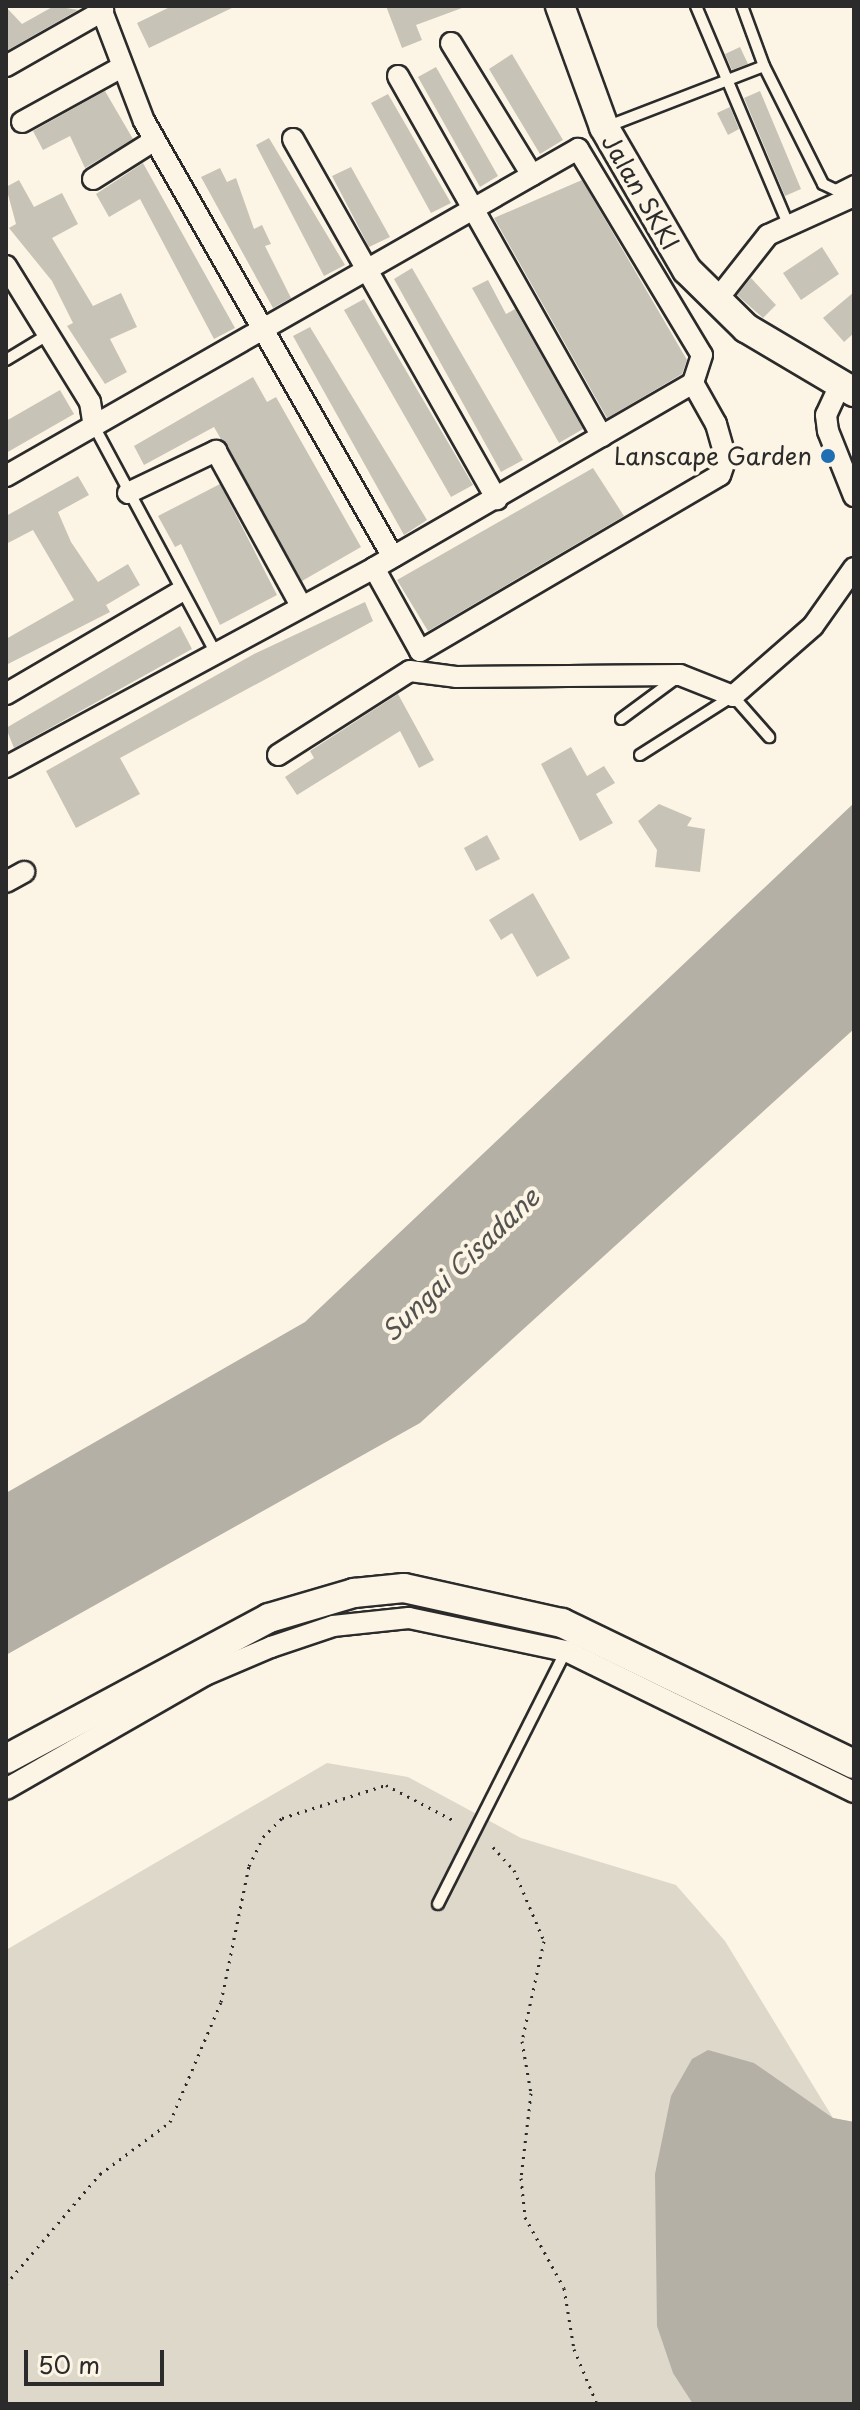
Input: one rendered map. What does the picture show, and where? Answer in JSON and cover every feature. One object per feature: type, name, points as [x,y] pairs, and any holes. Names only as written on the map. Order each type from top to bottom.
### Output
[{"type":"main road","name":"Jalan SKKI","points":[[560,6],[604,127],[663,237],[716,301],[787,358],[847,388]]},
{"type":"main road","points":[[6,1759],[269,1618],[354,1593],[404,1588],[562,1623],[854,1764]]},
{"type":"street","points":[[6,66],[102,8],[122,67],[155,140],[393,557]]},
{"type":"street","points":[[451,43],[532,175]]},
{"type":"street","points":[[22,122],[122,67]]},
{"type":"street","points":[[398,76],[602,436]]},
{"type":"street","points":[[293,139],[372,267],[497,499]]},
{"type":"street","points":[[93,179],[155,140]]},
{"type":"street","points":[[6,476],[570,151],[585,154],[702,355],[693,383],[726,458],[720,475],[420,651],[374,568]]},
{"type":"street","points":[[716,301],[748,252],[788,224],[854,196]]},
{"type":"street","points":[[6,266],[90,402],[94,426]]},
{"type":"street","points":[[6,767],[300,604],[374,568],[693,383]]},
{"type":"street","points":[[847,388],[826,415],[828,431],[854,496]]},
{"type":"street","points":[[128,493],[216,451],[300,604]]},
{"type":"street","points":[[278,755],[410,671],[456,677],[680,675],[733,696],[813,626],[854,568]]},
{"type":"street","points":[[6,694],[178,593]]},
{"type":"street","points":[[6,1789],[205,1675],[333,1626],[409,1618],[566,1651],[854,1792]]},
{"type":"lane","points":[[696,6],[788,224]]},
{"type":"lane","points":[[742,6],[764,66],[823,184],[836,190],[854,181]]},
{"type":"lane","points":[[604,127],[764,66]]},
{"type":"lane","points":[[6,360],[49,334]]},
{"type":"lane","points":[[94,426],[178,593],[215,652]]},
{"type":"lane","points":[[621,719],[680,675]]},
{"type":"lane","points":[[640,755],[733,696],[769,737]]},
{"type":"lane","points":[[438,1904],[566,1651]]},
{"type":"path","points":[[6,2284],[100,2174],[144,2148],[176,2111],[221,2002],[249,1866],[263,1837],[282,1818],[386,1785],[455,1821]]},
{"type":"path","points":[[493,1847],[514,1870],[544,1941],[522,2041],[531,2093],[521,2178],[525,2217],[564,2288],[574,2349],[597,2404]]},
{"type":"shaded area","points":[[327,1763],[408,1777],[521,1838],[676,1885],[725,1941],[833,2118],[854,2122],[854,2404],[6,2404],[6,1950]]},
{"type":"water","name":"Sungai Cisadane","points":[[854,803],[854,1029],[420,1423],[6,1655],[6,1493],[305,1322]]},
{"type":"water","points":[[708,2050],[754,2063],[833,2118],[854,2122],[854,2404],[693,2404],[673,2373],[657,2326],[655,2174],[671,2096],[692,2059]]},
{"type":"building","points":[[54,6],[78,10],[6,51],[6,7],[22,24]]},
{"type":"building","points":[[172,6],[236,6],[149,48],[137,23]]},
{"type":"building","points":[[386,6],[462,8],[416,25],[422,40],[402,48]]},
{"type":"building","points":[[740,47],[748,64],[732,70],[725,54]]},
{"type":"building","points":[[512,54],[563,140],[540,154],[489,69]]},
{"type":"building","points":[[436,67],[498,176],[480,187],[418,77]]},
{"type":"building","points":[[105,91],[133,139],[85,168],[70,136],[43,150],[33,131]]},
{"type":"building","points":[[760,91],[801,189],[785,196],[744,98]]},
{"type":"building","points":[[388,94],[451,203],[431,213],[371,103]]},
{"type":"building","points":[[730,107],[739,129],[728,135],[717,113]]},
{"type":"building","points":[[269,138],[345,265],[324,276],[256,145]]},
{"type":"building","points":[[143,163],[235,328],[214,339],[140,199],[109,217],[96,194]]},
{"type":"building","points":[[351,167],[390,237],[369,247],[332,176]]},
{"type":"building","points":[[220,168],[227,182],[236,178],[254,229],[262,225],[271,244],[265,246],[291,298],[273,308],[201,177]]},
{"type":"building","points":[[19,180],[34,207],[62,193],[78,224],[52,238],[93,306],[121,293],[137,327],[110,339],[127,372],[105,384],[67,326],[73,323],[52,281],[9,228],[16,224],[6,187]]},
{"type":"building","points":[[582,180],[687,360],[682,374],[607,418],[494,218]]},
{"type":"building","points":[[822,247],[839,274],[801,300],[783,273]]},
{"type":"building","points":[[412,268],[523,460],[501,472],[394,279]]},
{"type":"building","points":[[751,278],[776,305],[763,318],[737,295]]},
{"type":"building","points":[[488,280],[506,314],[515,309],[583,429],[559,443],[472,288]]},
{"type":"building","points":[[854,292],[854,333],[844,342],[823,318]]},
{"type":"building","points":[[364,299],[473,485],[451,497],[344,310]]},
{"type":"building","points":[[310,327],[427,520],[404,535],[293,336]]},
{"type":"building","points":[[253,377],[267,402],[276,397],[361,547],[302,581],[214,427],[144,465],[134,446]]},
{"type":"building","points":[[60,390],[74,414],[6,453],[6,421]]},
{"type":"building","points":[[593,468],[624,516],[428,631],[397,580]]},
{"type":"building","points":[[78,476],[89,495],[58,512],[71,542],[98,582],[128,564],[140,585],[106,605],[110,612],[6,665],[6,639],[74,600],[33,530],[6,544],[6,516]]},
{"type":"building","points":[[220,484],[277,595],[220,625],[181,544],[175,547],[158,516]]},
{"type":"building","points":[[365,602],[373,621],[120,758],[140,794],[76,828],[46,771],[254,654]]},
{"type":"building","points":[[180,626],[192,649],[14,748],[6,728]]},
{"type":"building","points":[[398,694],[434,760],[419,768],[400,731],[297,795],[285,777],[314,758],[310,751]]},
{"type":"building","points":[[571,747],[587,776],[604,766],[615,783],[596,794],[613,823],[580,841],[541,764]]},
{"type":"building","points":[[659,804],[692,818],[687,826],[705,829],[700,872],[655,867],[657,850],[638,821]]},
{"type":"building","points":[[487,835],[500,859],[476,871],[464,848]]},
{"type":"building","points":[[533,893],[570,958],[537,977],[512,933],[501,940],[489,920]]},
{"type":"place","name":"Lanscape Garden","points":[[828,456]]}]
